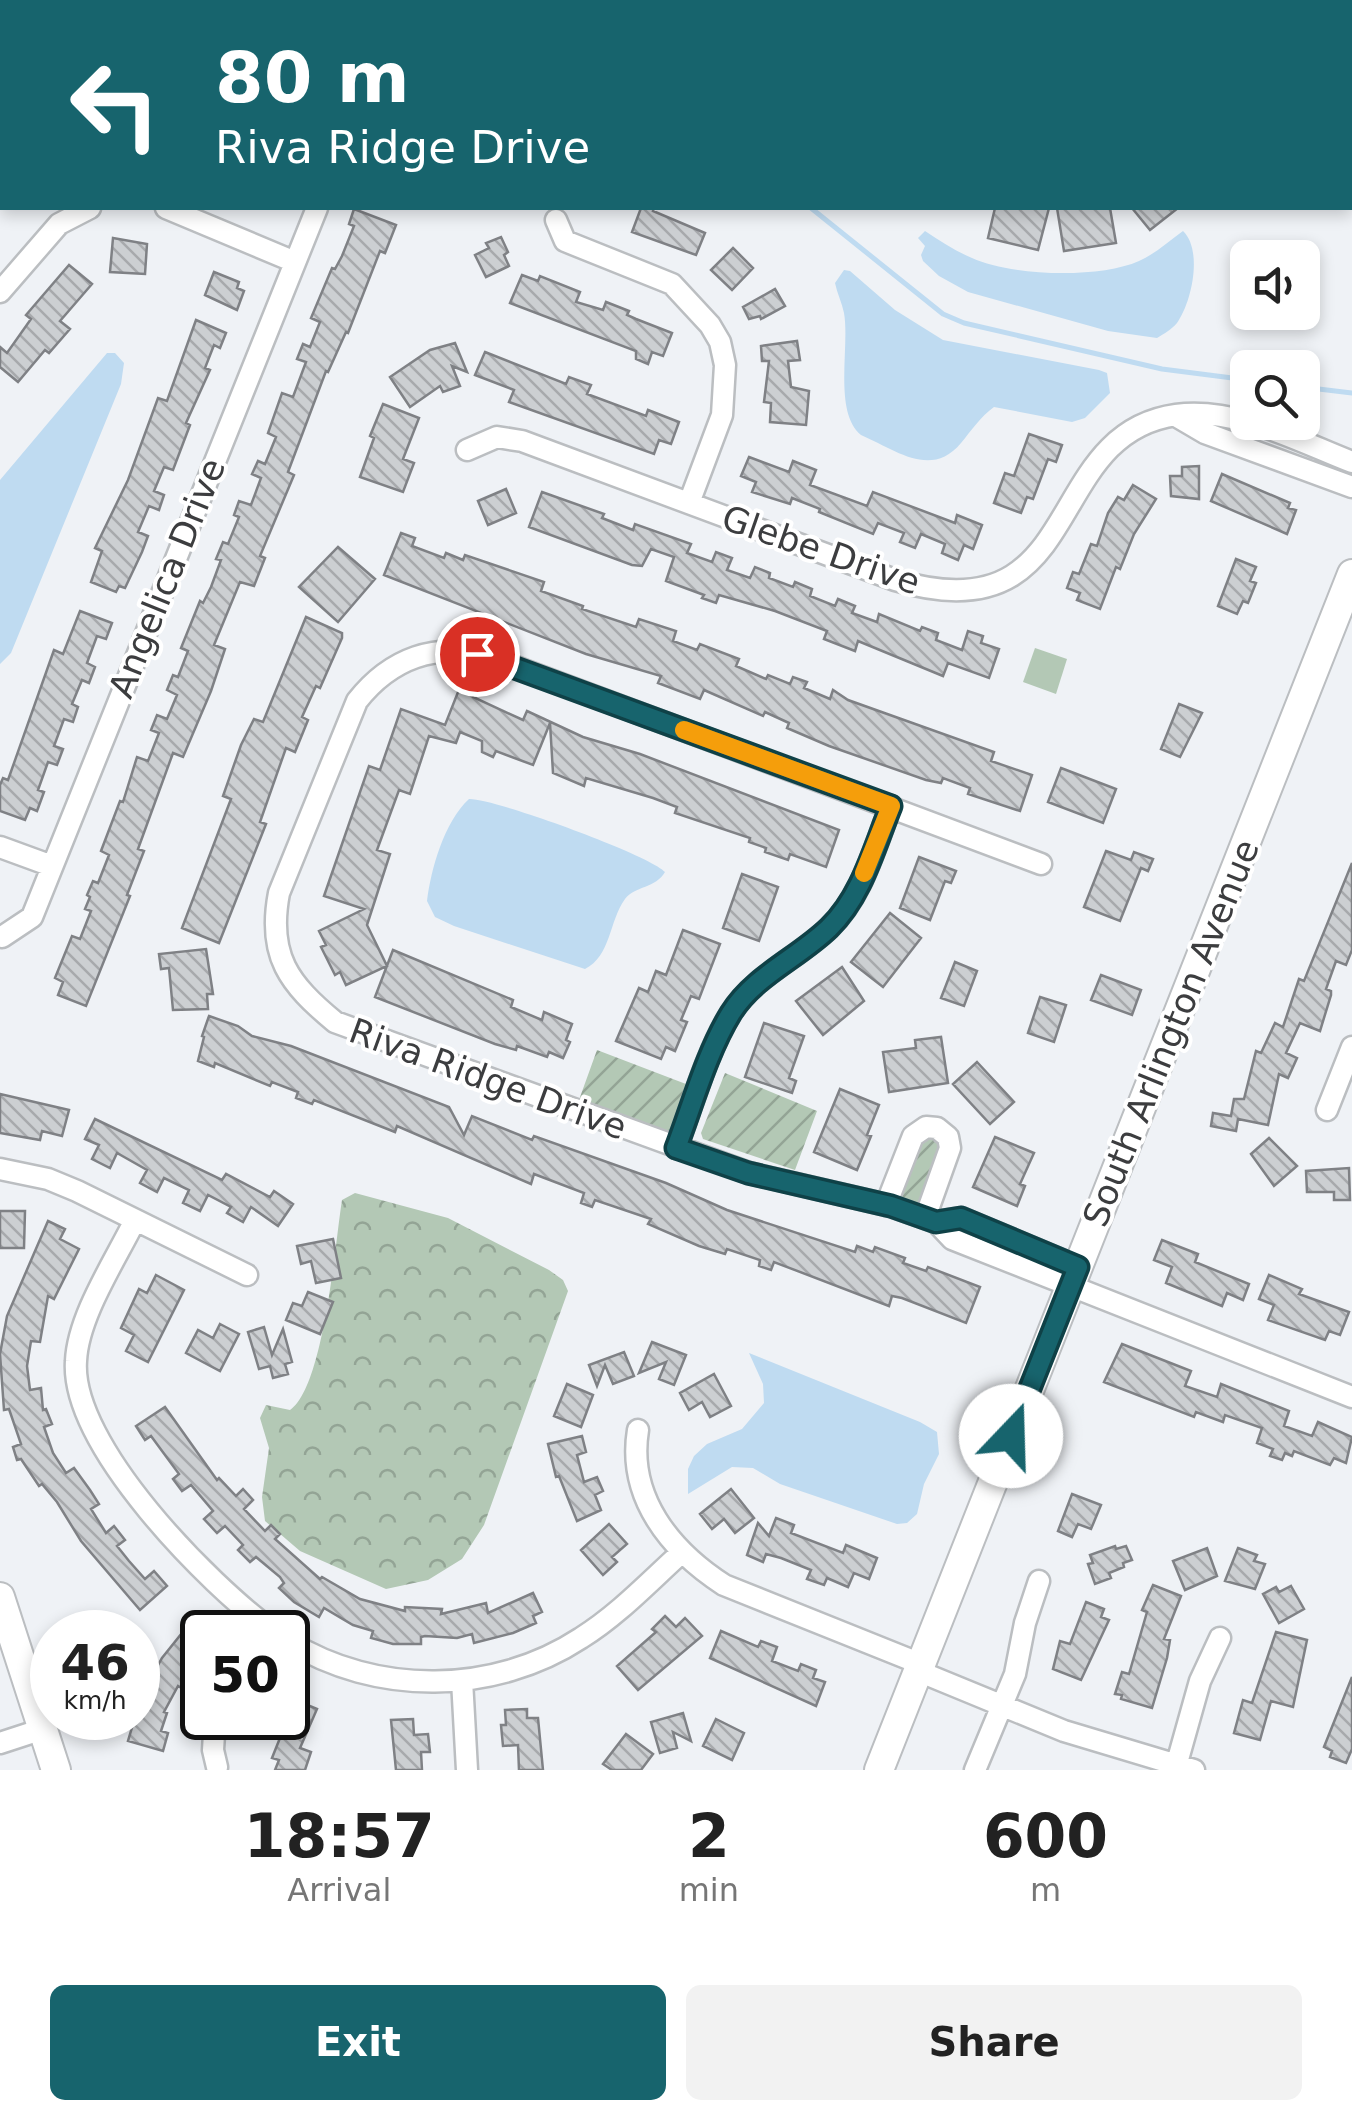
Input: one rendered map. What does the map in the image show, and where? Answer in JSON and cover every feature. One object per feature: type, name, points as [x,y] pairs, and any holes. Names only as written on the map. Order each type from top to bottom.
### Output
[{"type":"main road","name":"South Arlington Avenue","points":[[879,1770],[1352,574]]},
{"type":"main road","points":[[0,1597],[20,1736],[56,1770]]},
{"type":"street","points":[[0,292],[59,224],[86,210]]},
{"type":"street","points":[[171,210],[295,262]]},
{"type":"street","name":"Angelica Drive","points":[[2,936],[32,916],[316,210]]},
{"type":"street","points":[[556,220],[565,241],[672,284],[700,312],[720,342],[725,365],[722,415],[689,502]]},
{"type":"street","points":[[1174,415],[1205,433],[1352,488]]},
{"type":"street","name":"Glebe Drive","points":[[467,450],[497,437],[522,441],[917,586],[940,591],[988,588],[1009,580],[1028,565],[1102,456],[1134,429],[1174,415],[1229,418],[1352,462]]},
{"type":"street","name":"Riva Ridge Drive","points":[[891,806],[489,657],[447,650],[403,661],[378,678],[357,701],[279,894],[275,926],[285,968],[299,991],[335,1022],[779,1182],[886,1205],[931,1220],[961,1218],[1074,1277],[1352,1397]]},
{"type":"street","points":[[676,1148],[732,1012],[758,984],[844,913],[858,889],[891,806],[1041,864]]},
{"type":"street","points":[[0,847],[52,866]]},
{"type":"street","points":[[1327,1110],[1352,1048]]},
{"type":"street","points":[[886,1205],[912,1136],[926,1127],[937,1128],[948,1136],[950,1148],[931,1220]]},
{"type":"street","points":[[0,1169],[48,1179],[248,1275]]},
{"type":"street","points":[[135,1220],[79,1340],[76,1370],[83,1408],[162,1529],[249,1610]]},
{"type":"street","points":[[638,1430],[637,1470],[644,1497],[681,1552],[724,1585],[1087,1739],[1182,1768],[1200,1680],[1220,1638]]},
{"type":"street","points":[[310,1651],[338,1665],[388,1678],[439,1682],[506,1672],[562,1650],[612,1615],[681,1552]]},
{"type":"street","points":[[974,1770],[1018,1664],[1025,1622],[1040,1581]]},
{"type":"street","points":[[462,1680],[467,1770]]},
{"type":"street","points":[[213,1740],[217,1767]]},
{"type":"green space","points":[[1035,648],[1067,659],[1056,694],[1023,682]]},
{"type":"green space","points":[[597,1050],[699,1089],[676,1148],[575,1111]]},
{"type":"green space","points":[[725,1073],[817,1111],[795,1170],[703,1139],[701,1133]]},
{"type":"green space","points":[[945,1133],[925,1218],[891,1206],[913,1136]]},
{"type":"green space","points":[[355,1193],[448,1218],[549,1270],[563,1280],[568,1291],[484,1525],[462,1559],[428,1580],[386,1589],[300,1551],[265,1521],[262,1497],[269,1448],[260,1418],[266,1405],[290,1410],[302,1396],[320,1345],[342,1200]]},
{"type":"water","points":[[925,231],[989,264],[1031,272],[1079,273],[1139,261],[1183,231],[1193,250],[1191,290],[1177,323],[1157,338],[1108,331],[968,292],[939,276],[923,261],[925,246],[918,238]]},
{"type":"water","points":[[844,270],[895,310],[943,340],[1099,370],[1107,373],[1110,393],[1085,418],[1072,422],[994,407],[950,454],[938,459],[913,458],[887,448],[861,435],[847,411],[844,313],[835,283]]},
{"type":"water","points":[[107,353],[115,353],[124,363],[121,384],[11,653],[0,664],[0,480]]},
{"type":"water","points":[[469,799],[572,829],[665,872],[625,899],[600,956],[585,969],[454,926],[435,917],[427,901],[440,847],[452,820]]},
{"type":"water","points":[[749,1353],[937,1432],[939,1454],[924,1484],[917,1514],[907,1523],[897,1524],[780,1484],[753,1468],[732,1467],[688,1494],[688,1469],[694,1456],[707,1444],[742,1429],[764,1403],[763,1384]]},
{"type":"building","points":[[357,210],[396,225],[385,253],[380,251],[348,333],[326,371],[288,472],[294,475],[260,556],[265,558],[254,586],[240,582],[214,645],[225,649],[211,691],[183,757],[173,753],[138,849],[144,851],[127,895],[130,896],[86,1006],[58,995],[63,982],[55,978],[72,936],[80,939],[91,911],[85,909],[90,897],[87,895],[93,881],[98,883],[109,855],[101,851],[120,801],[123,802],[137,757],[148,761],[159,733],[151,730],[157,715],[167,719],[177,695],[167,690],[173,675],[178,677],[188,651],[181,648],[200,601],[203,603],[211,587],[223,542],[228,544],[239,517],[234,515],[239,501],[251,505],[261,478],[252,474],[258,461],[265,464],[276,437],[268,433],[282,393],[293,397],[306,362],[297,359],[303,344],[310,347],[320,322],[311,318],[332,268],[342,256],[354,226],[349,224]]},
{"type":"building","points":[[640,210],[653,210],[705,233],[696,255],[632,232]]},
{"type":"building","points":[[995,210],[1048,210],[1038,250],[988,238]]},
{"type":"building","points":[[1057,210],[1110,210],[1116,243],[1064,251]]},
{"type":"building","points":[[1134,210],[1175,210],[1150,230]]},
{"type":"building","points":[[501,237],[509,266],[486,277],[475,255],[489,248],[486,243]]},
{"type":"building","points":[[113,238],[147,244],[145,274],[110,272]]},
{"type":"building","points":[[733,248],[753,268],[732,290],[711,270]]},
{"type":"building","points":[[69,265],[92,284],[60,321],[70,329],[49,353],[45,350],[18,382],[0,367],[0,347],[7,353],[31,319],[26,315]]},
{"type":"building","points":[[214,272],[239,282],[237,288],[244,291],[237,310],[205,295]]},
{"type":"building","points":[[522,275],[538,281],[540,276],[580,292],[576,302],[603,310],[606,302],[672,333],[663,356],[652,352],[648,364],[636,359],[636,351],[510,303]]},
{"type":"building","points":[[775,289],[785,306],[761,319],[749,319],[743,307]]},
{"type":"building","points":[[196,320],[226,333],[220,348],[214,345],[205,368],[210,370],[186,423],[190,425],[173,470],[164,467],[154,491],[164,495],[159,510],[149,506],[138,532],[148,536],[142,552],[125,588],[119,586],[116,592],[91,582],[102,551],[95,548],[128,480],[158,398],[167,401]]},
{"type":"building","points":[[797,341],[800,360],[788,361],[791,387],[809,391],[806,425],[770,422],[771,403],[764,402],[769,361],[762,361],[761,346]]},
{"type":"building","points":[[455,343],[467,372],[452,366],[460,386],[443,392],[440,386],[410,407],[390,377],[430,350]]},
{"type":"building","points":[[485,352],[566,384],[569,377],[591,385],[587,394],[646,416],[648,410],[679,422],[671,444],[659,440],[654,454],[509,402],[514,390],[475,375]]},
{"type":"building","points":[[383,404],[419,418],[403,459],[414,463],[403,492],[360,477]]},
{"type":"building","points":[[1029,434],[1062,445],[1056,462],[1048,459],[1033,499],[1027,497],[1021,513],[994,503],[1005,473],[1014,476]]},
{"type":"building","points":[[749,457],[789,472],[793,461],[816,470],[810,485],[867,506],[873,492],[955,523],[957,515],[982,525],[973,549],[964,545],[958,560],[942,553],[945,544],[921,534],[915,548],[900,542],[904,533],[878,523],[873,534],[792,498],[790,504],[752,492],[756,482],[741,476]]},
{"type":"building","points":[[1199,466],[1199,499],[1171,496],[1170,476],[1182,476],[1182,467]]},
{"type":"building","points":[[1222,474],[1290,503],[1288,508],[1296,510],[1287,534],[1211,501]]},
{"type":"building","points":[[1133,485],[1156,499],[1134,534],[1120,569],[1116,567],[1100,609],[1077,600],[1080,593],[1067,588],[1073,572],[1079,574],[1091,544],[1097,546],[1118,497],[1124,500]]},
{"type":"building","points":[[506,489],[516,513],[488,525],[478,501]]},
{"type":"building","points":[[542,492],[604,514],[602,518],[633,530],[635,524],[691,544],[687,553],[712,562],[716,552],[732,558],[727,570],[750,578],[755,567],[770,573],[769,578],[812,589],[810,596],[835,606],[838,599],[855,606],[852,613],[877,622],[879,614],[920,631],[922,627],[938,633],[936,640],[962,650],[968,631],[983,636],[981,643],[999,649],[989,678],[948,663],[943,676],[858,641],[855,651],[824,639],[827,631],[775,611],[719,595],[716,603],[702,598],[704,595],[666,581],[674,557],[651,549],[642,566],[632,565],[529,527]]},
{"type":"building","points":[[401,533],[415,538],[412,546],[444,558],[446,553],[463,560],[465,555],[544,582],[541,591],[583,606],[582,609],[636,627],[639,619],[676,631],[673,641],[697,650],[700,644],[739,659],[736,666],[766,679],[768,675],[790,684],[793,677],[807,682],[804,688],[830,699],[833,690],[848,700],[994,752],[991,761],[1032,775],[1020,811],[968,794],[970,788],[943,778],[941,783],[926,780],[829,746],[787,728],[789,723],[765,712],[763,716],[704,690],[700,699],[658,683],[661,676],[586,654],[384,575]]},
{"type":"building","points":[[338,547],[375,579],[338,622],[299,587]]},
{"type":"building","points":[[1236,559],[1256,567],[1250,581],[1256,583],[1248,603],[1243,601],[1237,614],[1218,606]]},
{"type":"building","points":[[80,611],[112,623],[106,639],[97,636],[87,663],[95,667],[89,683],[82,680],[72,704],[78,707],[73,722],[64,719],[54,746],[63,749],[57,765],[48,762],[38,790],[44,792],[37,811],[30,808],[25,820],[0,811],[0,785],[3,778],[8,780],[54,650],[63,654]]},
{"type":"building","points":[[306,617],[342,633],[342,638],[302,717],[308,720],[295,752],[286,748],[260,822],[266,824],[219,943],[182,928],[231,799],[223,796],[241,745],[254,719],[263,722]]},
{"type":"building","points":[[460,687],[523,720],[527,711],[583,737],[640,754],[839,830],[826,867],[790,854],[788,860],[765,852],[766,848],[749,842],[750,838],[675,813],[677,807],[653,798],[586,778],[584,786],[553,773],[550,723],[533,765],[496,751],[493,757],[482,752],[482,741],[460,732],[456,743],[429,736],[410,794],[399,790],[377,850],[390,854],[367,925],[387,966],[346,985],[340,972],[335,975],[321,947],[326,945],[319,931],[364,909],[324,896],[369,766],[380,770],[401,709],[445,725]]},
{"type":"building","points":[[1179,704],[1202,713],[1180,757],[1161,749]]},
{"type":"building","points":[[1061,768],[1116,789],[1103,823],[1048,802]]},
{"type":"building","points":[[1106,851],[1131,860],[1134,852],[1153,859],[1148,871],[1141,868],[1120,921],[1084,907]]},
{"type":"building","points":[[919,857],[956,871],[951,883],[945,881],[930,920],[900,908]]},
{"type":"building","points":[[1352,863],[1352,950],[1346,965],[1336,961],[1326,989],[1331,995],[1320,1031],[1300,1023],[1286,1053],[1297,1058],[1288,1078],[1279,1074],[1268,1125],[1238,1119],[1236,1131],[1211,1126],[1213,1113],[1231,1116],[1234,1099],[1244,1099],[1256,1051],[1261,1053],[1275,1023],[1283,1027],[1299,979],[1304,981]]},
{"type":"building","points":[[742,874],[778,887],[759,941],[723,928]]},
{"type":"building","points":[[890,913],[921,938],[883,987],[851,962]]},
{"type":"building","points":[[683,930],[720,944],[699,999],[691,996],[681,1020],[687,1022],[675,1051],[666,1047],[661,1059],[616,1041],[639,988],[648,992],[656,971],[666,975]]},
{"type":"building","points":[[206,949],[213,994],[207,994],[208,1009],[173,1010],[169,968],[161,969],[159,954]]},
{"type":"building","points":[[393,950],[513,1000],[511,1007],[542,1020],[544,1012],[572,1024],[563,1058],[549,1052],[547,1057],[517,1046],[516,1050],[495,1044],[375,997]]},
{"type":"building","points":[[955,962],[977,971],[964,1006],[941,998]]},
{"type":"building","points":[[842,967],[864,1001],[823,1035],[796,1001]]},
{"type":"building","points":[[1101,975],[1141,990],[1132,1015],[1091,1000]]},
{"type":"building","points":[[1040,997],[1066,1005],[1054,1042],[1028,1033]]},
{"type":"building","points":[[209,1016],[238,1026],[252,1036],[291,1046],[449,1107],[464,1135],[472,1116],[532,1140],[534,1136],[666,1183],[727,1210],[855,1252],[857,1246],[873,1252],[875,1247],[905,1258],[903,1263],[926,1271],[928,1267],[980,1287],[966,1323],[902,1298],[892,1296],[889,1306],[774,1262],[771,1270],[759,1266],[760,1260],[727,1249],[725,1254],[699,1246],[648,1224],[651,1219],[595,1200],[592,1207],[581,1203],[584,1193],[534,1174],[531,1184],[397,1126],[395,1132],[314,1100],[312,1104],[296,1098],[298,1092],[272,1082],[270,1086],[215,1063],[214,1067],[198,1061]]},
{"type":"building","points":[[764,1023],[804,1036],[789,1078],[796,1081],[792,1093],[745,1077]]},
{"type":"building","points":[[941,1037],[948,1083],[889,1092],[883,1052],[916,1048],[915,1040]]},
{"type":"building","points":[[977,1062],[1014,1102],[990,1124],[953,1084]]},
{"type":"building","points":[[840,1089],[879,1105],[857,1170],[814,1152]]},
{"type":"building","points":[[0,1094],[69,1110],[62,1136],[42,1131],[40,1140],[0,1133]]},
{"type":"building","points":[[95,1119],[222,1180],[226,1174],[270,1197],[274,1191],[293,1204],[278,1226],[251,1207],[243,1222],[227,1213],[231,1207],[208,1195],[200,1211],[183,1203],[189,1190],[164,1178],[157,1192],[140,1183],[147,1170],[117,1153],[110,1168],[92,1159],[99,1145],[85,1139]]},
{"type":"building","points":[[995,1137],[1034,1153],[1020,1184],[1025,1186],[1017,1206],[973,1187]]},
{"type":"building","points":[[1269,1138],[1297,1166],[1274,1186],[1251,1154]]},
{"type":"building","points":[[1349,1168],[1350,1200],[1334,1200],[1334,1192],[1307,1192],[1306,1171]]},
{"type":"building","points":[[0,1211],[25,1211],[24,1248],[0,1248]]},
{"type":"building","points":[[48,1221],[65,1229],[60,1239],[79,1249],[54,1299],[48,1296],[40,1342],[31,1341],[27,1366],[30,1390],[41,1388],[43,1410],[46,1409],[52,1424],[44,1427],[53,1453],[66,1473],[74,1468],[90,1490],[99,1504],[91,1509],[106,1533],[114,1526],[125,1540],[117,1546],[129,1561],[145,1579],[154,1571],[167,1586],[140,1610],[81,1541],[57,1502],[42,1484],[39,1486],[21,1459],[17,1460],[13,1447],[21,1444],[9,1409],[4,1410],[0,1354],[7,1316]]},
{"type":"building","points":[[333,1239],[341,1278],[316,1283],[311,1261],[301,1264],[297,1246]]},
{"type":"building","points":[[1162,1240],[1198,1254],[1195,1262],[1249,1284],[1243,1300],[1227,1293],[1222,1306],[1166,1283],[1172,1267],[1154,1260]]},
{"type":"building","points":[[156,1275],[184,1290],[148,1362],[126,1351],[134,1335],[121,1328],[139,1289],[147,1293]]},
{"type":"building","points":[[1269,1275],[1302,1289],[1299,1294],[1349,1312],[1340,1335],[1329,1331],[1325,1340],[1268,1320],[1274,1305],[1259,1299]]},
{"type":"building","points":[[308,1292],[333,1302],[320,1334],[286,1320],[293,1303],[302,1306]]},
{"type":"building","points":[[220,1324],[239,1334],[220,1371],[186,1353],[198,1330],[213,1338]]},
{"type":"building","points":[[264,1327],[272,1355],[283,1329],[292,1362],[285,1364],[288,1374],[273,1378],[270,1366],[259,1369],[248,1332]]},
{"type":"building","points":[[652,1342],[686,1355],[674,1385],[659,1379],[666,1362],[639,1373]]},
{"type":"building","points":[[1122,1344],[1191,1371],[1185,1386],[1217,1397],[1221,1384],[1289,1411],[1284,1426],[1312,1436],[1318,1422],[1352,1437],[1346,1463],[1334,1458],[1330,1465],[1294,1451],[1292,1456],[1285,1453],[1282,1460],[1270,1456],[1273,1449],[1257,1443],[1262,1428],[1225,1415],[1223,1422],[1196,1412],[1194,1417],[1104,1382]]},
{"type":"building","points":[[624,1352],[634,1376],[613,1384],[605,1365],[597,1386],[589,1365]]},
{"type":"building","points":[[714,1374],[731,1406],[710,1417],[702,1402],[689,1410],[680,1393]]},
{"type":"building","points":[[567,1384],[593,1395],[581,1427],[554,1416]]},
{"type":"building","points":[[165,1407],[217,1480],[236,1496],[243,1489],[253,1500],[244,1509],[265,1531],[271,1525],[280,1534],[275,1539],[320,1579],[360,1599],[405,1611],[405,1607],[442,1609],[441,1614],[486,1603],[488,1613],[533,1593],[542,1612],[533,1616],[536,1623],[474,1643],[472,1634],[457,1638],[425,1636],[421,1637],[421,1644],[393,1644],[371,1638],[373,1631],[353,1625],[324,1608],[319,1617],[279,1588],[284,1583],[280,1577],[256,1557],[250,1562],[238,1550],[243,1545],[225,1526],[217,1533],[204,1519],[213,1511],[191,1485],[182,1491],[173,1479],[179,1474],[151,1436],[145,1440],[136,1426]]},
{"type":"building","points":[[582,1436],[586,1452],[577,1455],[584,1482],[597,1477],[603,1491],[595,1495],[601,1510],[577,1521],[559,1476],[556,1477],[548,1444]]},
{"type":"building","points":[[731,1489],[754,1518],[735,1533],[724,1519],[712,1529],[700,1514]]},
{"type":"building","points":[[1072,1494],[1101,1505],[1091,1529],[1078,1524],[1072,1537],[1058,1531]]},
{"type":"building","points":[[776,1518],[794,1525],[791,1533],[843,1553],[846,1545],[877,1558],[869,1579],[854,1573],[848,1587],[827,1578],[824,1585],[807,1579],[811,1570],[781,1558],[766,1554],[763,1562],[747,1555],[758,1523],[769,1536]]},
{"type":"building","points":[[609,1524],[627,1544],[612,1557],[617,1562],[603,1575],[581,1550]]},
{"type":"building","points":[[1126,1546],[1132,1560],[1109,1573],[1111,1578],[1095,1584],[1088,1564],[1093,1563],[1090,1555]]},
{"type":"building","points":[[1207,1548],[1217,1576],[1185,1590],[1173,1561]]},
{"type":"building","points":[[1238,1548],[1257,1555],[1254,1561],[1265,1564],[1255,1589],[1225,1581]]},
{"type":"building","points":[[1153,1585],[1181,1596],[1164,1639],[1170,1640],[1167,1658],[1152,1708],[1115,1694],[1122,1672],[1129,1674],[1147,1612],[1142,1610]]},
{"type":"building","points":[[1291,1586],[1304,1609],[1279,1623],[1263,1594],[1276,1587],[1279,1592]]},
{"type":"building","points":[[1086,1602],[1104,1609],[1101,1617],[1109,1620],[1081,1680],[1053,1669],[1060,1641],[1070,1644]]},
{"type":"building","points":[[665,1616],[676,1627],[685,1618],[702,1636],[638,1690],[617,1666],[656,1632],[652,1629]]},
{"type":"building","points":[[721,1631],[758,1647],[761,1641],[777,1647],[772,1661],[798,1671],[801,1664],[816,1670],[813,1678],[825,1682],[816,1706],[710,1658]]},
{"type":"building","points":[[1276,1632],[1307,1640],[1293,1707],[1271,1701],[1260,1740],[1234,1733],[1243,1700],[1252,1703]]},
{"type":"building","points":[[180,1636],[180,1687],[164,1712],[167,1713],[161,1731],[168,1733],[163,1751],[128,1741],[160,1740],[162,1658]]},
{"type":"building","points":[[1352,1677],[1352,1749],[1346,1763],[1330,1757],[1332,1751],[1324,1747]]},
{"type":"building","points":[[310,1706],[317,1709],[310,1725]]},
{"type":"building","points":[[527,1709],[527,1718],[538,1718],[543,1770],[519,1770],[518,1745],[503,1746],[501,1725],[506,1725],[505,1710]]},
{"type":"building","points":[[683,1713],[691,1741],[673,1732],[677,1748],[660,1753],[651,1722]]},
{"type":"building","points":[[413,1719],[414,1735],[428,1734],[430,1752],[421,1752],[422,1770],[396,1770],[391,1720]]},
{"type":"building","points":[[716,1719],[744,1733],[732,1760],[703,1746]]},
{"type":"building","points":[[626,1734],[653,1754],[641,1770],[612,1770],[603,1764]]},
{"type":"building","points":[[279,1740],[303,1740],[300,1748],[311,1752],[305,1770],[275,1770],[279,1760],[272,1758]]},
{"type":"waterway","points":[[813,210],[943,314],[964,323],[1162,369],[1230,378]]},
{"type":"waterway","points":[[1320,389],[1352,393]]},
{"type":"slow traffic","points":[[684,730],[891,806],[864,873]]},
{"type":"route","points":[[477,654],[891,806],[858,889],[844,913],[746,994],[732,1012],[676,1148],[779,1182],[891,1206],[936,1222],[961,1218],[1078,1267],[1011,1436]]}]
